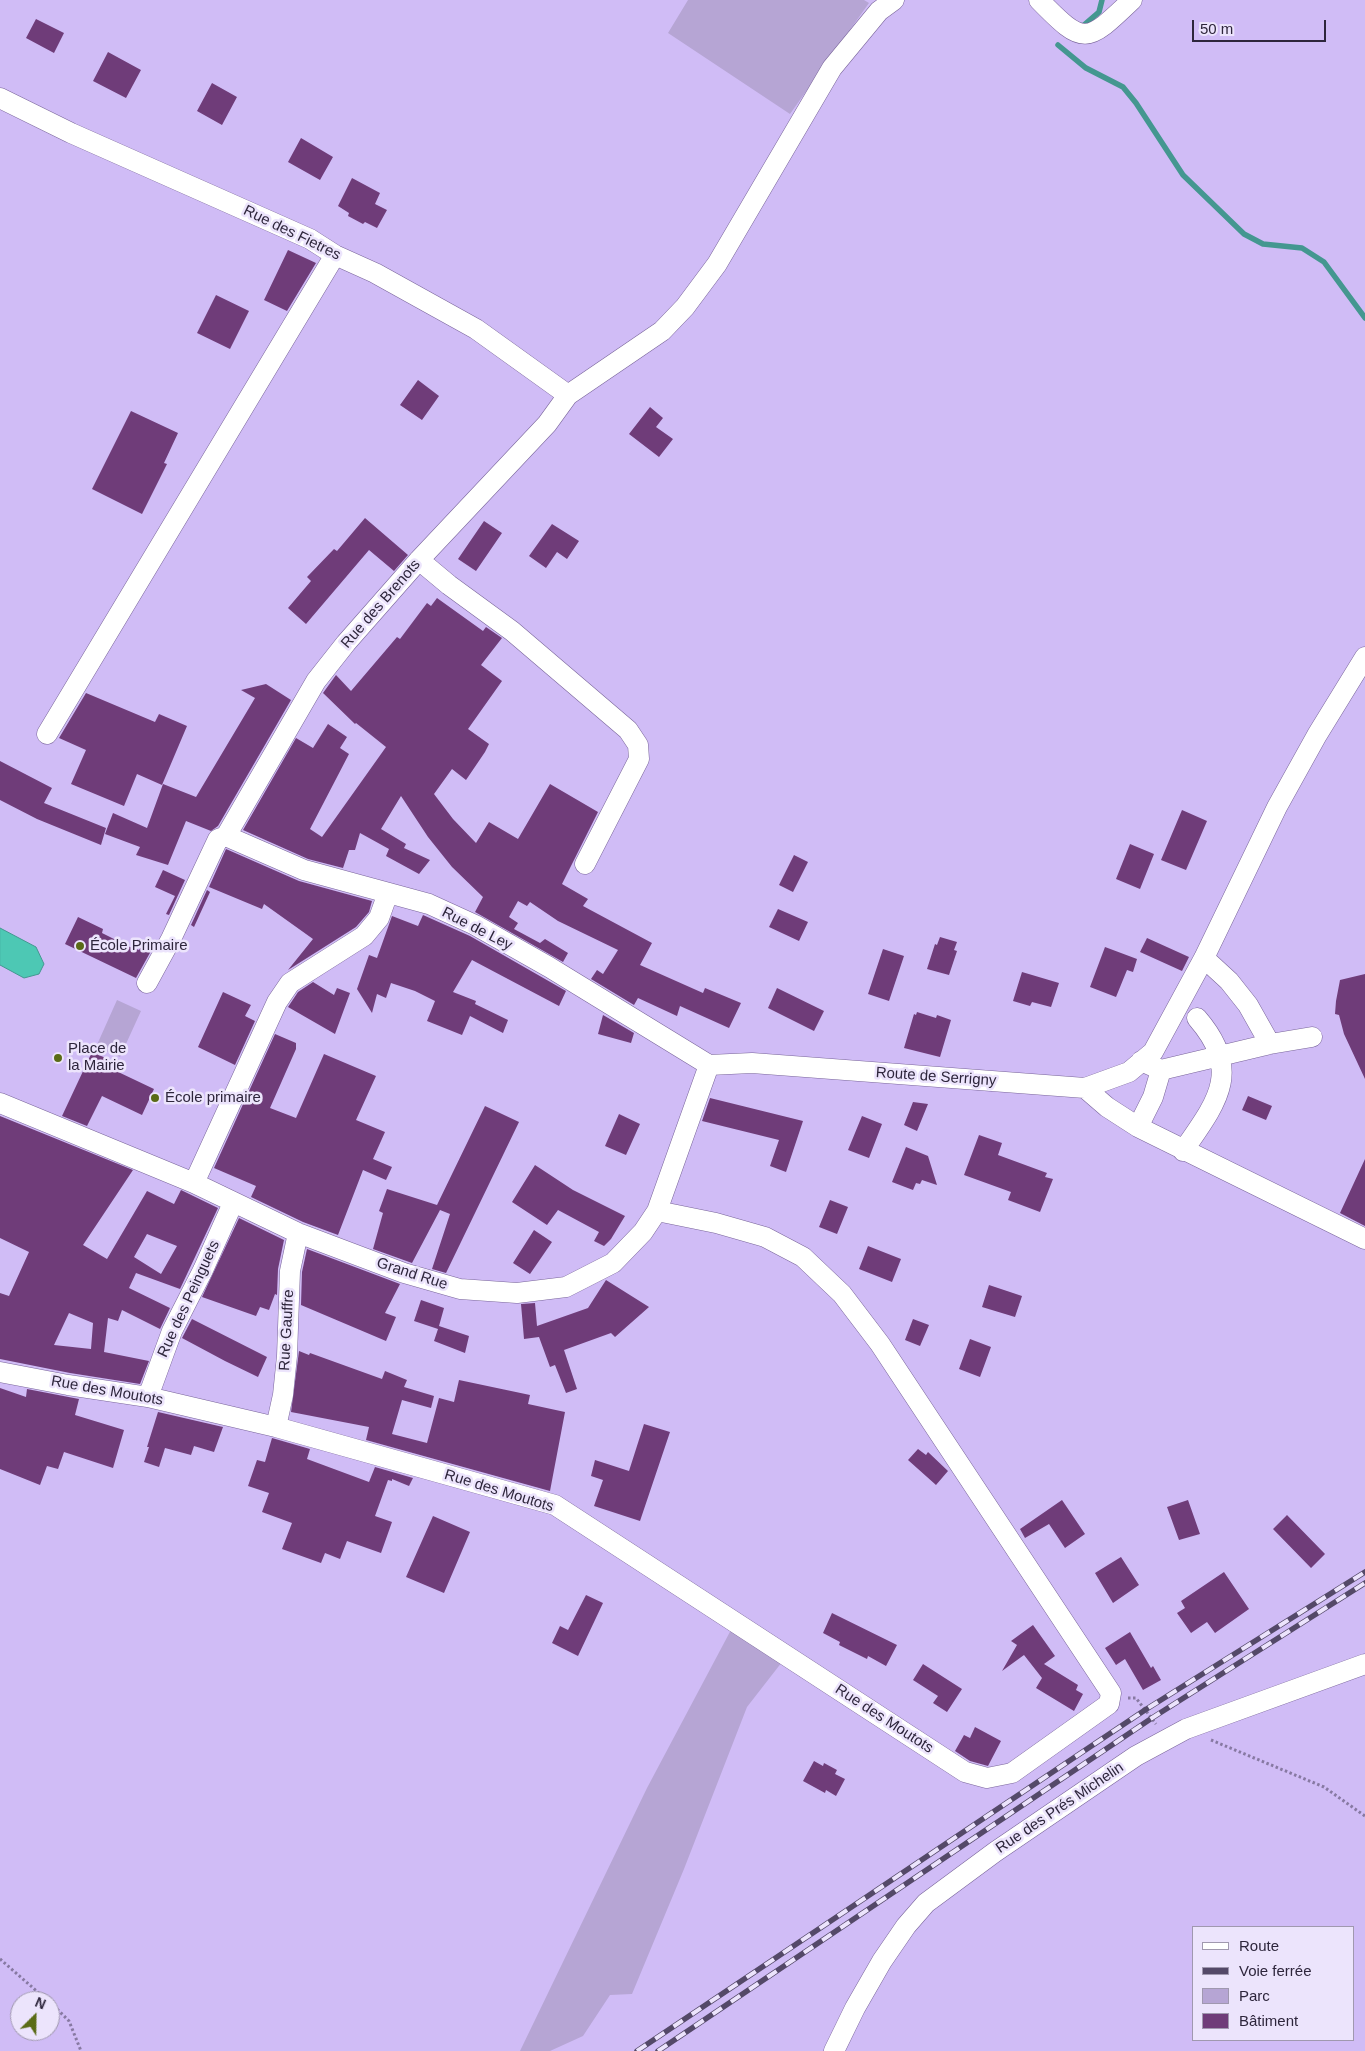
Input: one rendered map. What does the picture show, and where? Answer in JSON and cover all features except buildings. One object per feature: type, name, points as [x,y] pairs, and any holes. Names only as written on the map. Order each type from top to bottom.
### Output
[{"type":"street","name":"Rue des Brenots","points":[[226,836],[316,681],[346,643],[419,560],[547,424],[568,395],[662,331],[685,307],[717,264],[832,68],[879,11],[894,0]]},
{"type":"street","points":[[1039,0],[1063,25],[1078,34],[1093,34],[1132,0]]},
{"type":"street","name":"Rue des Fietres","points":[[0,98],[70,133],[310,239],[335,255],[375,272],[476,329],[568,395]]},
{"type":"street","points":[[47,734],[335,255]]},
{"type":"street","points":[[419,560],[448,585],[512,631],[628,730],[638,745],[639,759],[584,864]]},
{"type":"street","points":[[1138,1127],[1153,1097],[1152,1061],[1277,807],[1317,735],[1365,657]]},
{"type":"street","points":[[147,983],[171,939],[218,839],[226,836]]},
{"type":"street","name":"Rue de Ley","points":[[226,836],[304,870],[429,904],[475,925],[549,967],[709,1065]]},
{"type":"street","points":[[194,1183],[276,1002],[290,983],[364,936],[379,918],[388,893]]},
{"type":"street","points":[[1204,958],[1229,981],[1248,1005],[1270,1044]]},
{"type":"street","points":[[1183,1151],[1215,1103],[1223,1074],[1221,1056],[1208,1031],[1197,1018]]},
{"type":"street","points":[[1152,1061],[1221,1056],[1270,1044],[1312,1037]]},
{"type":"street","name":"Route de Serrigny","points":[[709,1065],[752,1063],[1086,1088],[1152,1061]]},
{"type":"street","name":"Grand Rue","points":[[6,1106],[194,1183],[298,1233],[404,1273],[460,1289],[517,1293],[566,1287],[613,1263],[643,1232],[657,1211],[709,1065]]},
{"type":"street","points":[[1086,1088],[1107,1107],[1138,1127],[1183,1151],[1365,1239]]},
{"type":"street","name":"Rue des Peinguets","points":[[148,1397],[172,1331],[203,1270],[233,1203]]},
{"type":"street","points":[[657,1211],[765,1237],[803,1258],[842,1294],[886,1353],[1111,1693],[1110,1698]]},
{"type":"street","name":"Rue Gauffre","points":[[276,1427],[284,1395],[290,1271],[298,1233]]},
{"type":"street","name":"Rue des Moutots","points":[[0,1372],[148,1397],[276,1427],[555,1505],[965,1772],[987,1778],[1012,1773],[1109,1704],[1110,1698]]},
{"type":"street","name":"Rue des Prés Michelin","points":[[834,2051],[855,2008],[882,1961],[906,1926],[926,1903],[994,1852],[1136,1756],[1186,1729],[1365,1664]]},
{"type":"path","points":[[1110,1698],[1136,1698],[1158,1727],[1186,1729],[1324,1787],[1365,1816]]},
{"type":"path","points":[[0,1959],[36,1991]]},
{"type":"path","points":[[60,2012],[69,2021],[81,2051]]},
{"type":"green space","points":[[688,0],[864,0],[869,3],[790,114],[668,33]]},
{"type":"green space","points":[[117,1000],[141,1011],[120,1057],[96,1047]]},
{"type":"green space","points":[[732,1628],[782,1662],[747,1707],[684,1869],[632,1994],[610,1995],[583,2036],[550,2051],[520,2051],[647,1788]]},
{"type":"shaded area","points":[[0,928],[36,947],[44,964],[39,974],[24,978],[0,965]]},
{"type":"waterway","points":[[1084,25],[1099,12],[1102,0]]},
{"type":"waterway","points":[[1058,45],[1086,68],[1123,87],[1136,103],[1183,175],[1244,234],[1263,244],[1302,248],[1324,262],[1365,318]]},
{"type":"railway","points":[[637,2051],[1145,1710],[1365,1572]]},
{"type":"railway","points":[[658,2051],[1152,1718],[1365,1583]]},
{"type":"place","name":"École Primaire","points":[[80,946]]},
{"type":"place","name":"Place de la Mairie","points":[[58,1058]]},
{"type":"place","name":"École primaire","points":[[155,1098]]}]
